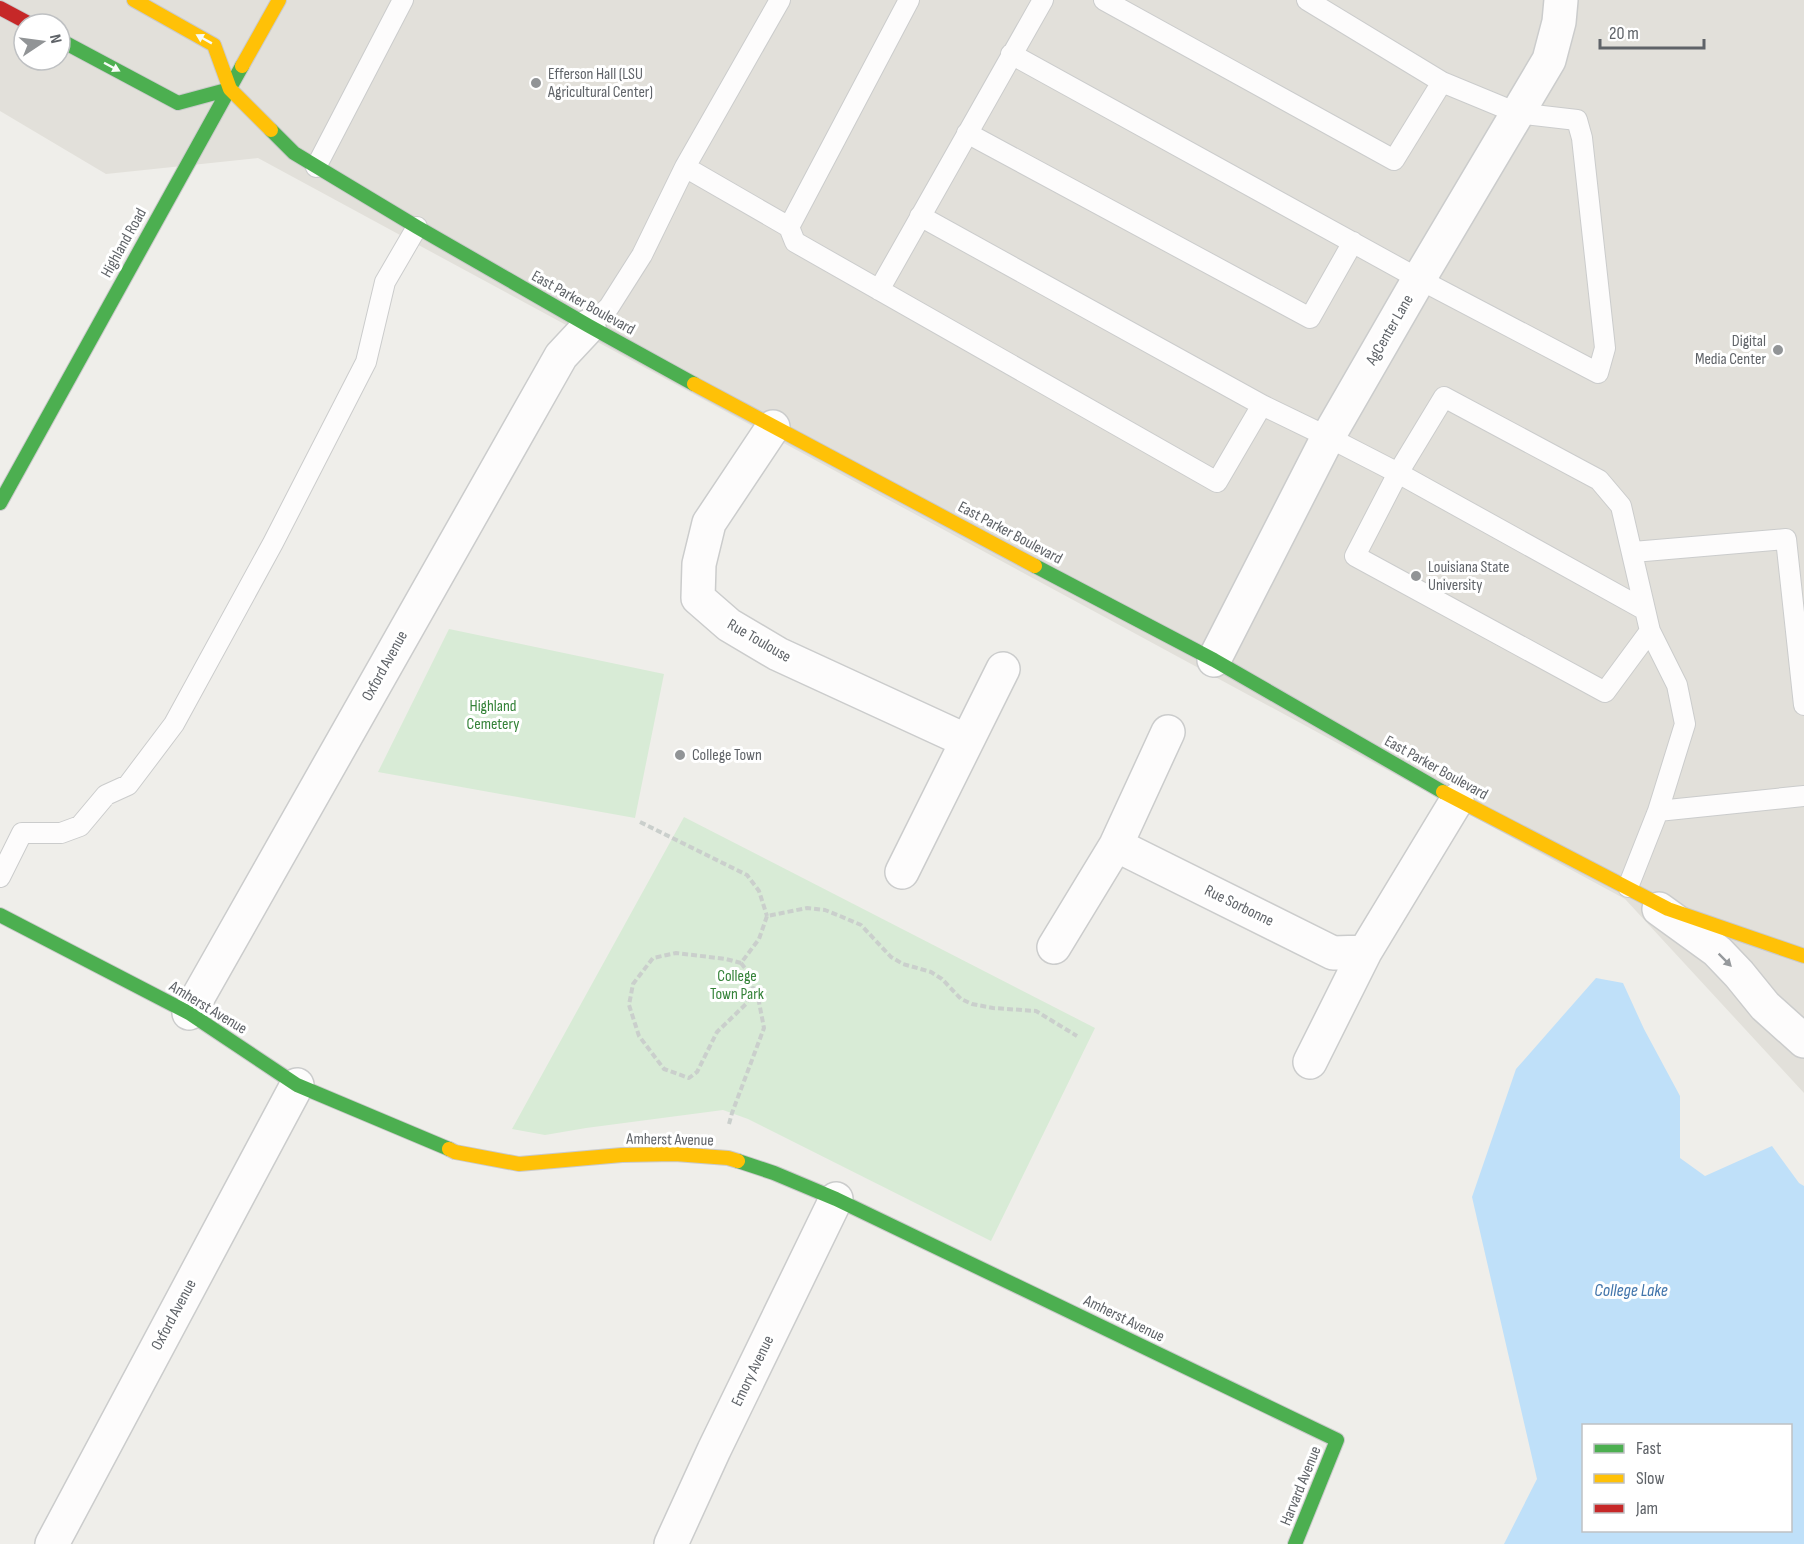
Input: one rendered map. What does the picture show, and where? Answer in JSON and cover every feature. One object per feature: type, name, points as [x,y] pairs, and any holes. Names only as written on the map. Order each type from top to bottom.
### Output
[{"type":"street","points":[[72,46],[178,103],[230,89],[214,45],[134,0]]},
{"type":"street","name":"Highland Road","points":[[0,503],[279,0]]},
{"type":"street","name":"AgCenter Lane","points":[[1214,660],[1329,437],[1419,279],[1549,60],[1559,22],[1561,0]]},
{"type":"street","name":"East Parker Boulevard","points":[[230,89],[294,153],[589,326],[773,427],[1214,660],[1456,800],[1668,909],[1804,956]]},
{"type":"street","name":"Oxford Avenue","points":[[189,1013],[561,356],[589,326]]},
{"type":"street","name":"Rue Toulouse","points":[[773,427],[709,523],[699,564],[698,598],[729,625],[778,654],[967,741]]},
{"type":"street","points":[[902,872],[1003,669]]},
{"type":"street","points":[[1054,947],[1116,846],[1167,732]]},
{"type":"street","points":[[1310,1062],[1365,952],[1456,800]]},
{"type":"street","name":"Rue Sorbonne","points":[[1116,846],[1333,953],[1365,952]]},
{"type":"street","points":[[1628,887],[1717,951],[1765,1006],[1804,1041]]},
{"type":"street","name":"Amherst Avenue","points":[[0,915],[189,1013],[297,1085],[455,1152],[519,1164],[621,1155],[675,1154],[728,1158],[774,1173],[836,1199],[1337,1440]]},
{"type":"street","name":"Oxford Avenue","points":[[52,1544],[297,1085]]},
{"type":"street","name":"Emory Avenue","points":[[671,1544],[836,1199]]},
{"type":"street","name":"Harvard Avenue","points":[[1295,1544],[1337,1440]]},
{"type":"lane","points":[[316,167],[403,0]]},
{"type":"lane","points":[[589,326],[609,307],[642,255],[685,167],[780,0]]},
{"type":"lane","points":[[789,227],[909,0]]},
{"type":"lane","points":[[879,290],[1043,0]]},
{"type":"lane","points":[[1104,0],[1394,160],[1442,82]]},
{"type":"lane","points":[[1011,54],[1419,279],[1598,373],[1605,348],[1582,138],[1577,120],[1517,113],[1442,82],[1307,0]]},
{"type":"lane","points":[[967,133],[1310,318],[1353,242]]},
{"type":"lane","points":[[685,167],[789,227],[795,242],[1218,482],[1262,405]]},
{"type":"lane","points":[[920,216],[1262,405],[1398,473],[1645,610]]},
{"type":"lane","points":[[0,877],[22,833],[61,833],[80,826],[106,795],[128,785],[174,724],[273,543],[366,362],[385,282],[417,227]]},
{"type":"lane","points":[[1628,887],[1658,811],[1685,724],[1677,685],[1650,631],[1621,506],[1599,480],[1444,397],[1398,473],[1355,556],[1605,692],[1650,631]]},
{"type":"lane","points":[[1632,552],[1786,539],[1804,705]]},
{"type":"lane","points":[[1658,811],[1804,796]]},
{"type":"path","points":[[640,822],[747,875],[759,891],[767,916],[759,939],[741,963]]},
{"type":"path","points":[[767,916],[807,908],[825,910],[861,925],[891,957],[903,964],[931,972],[942,979],[961,999],[972,1004],[993,1008],[1035,1011],[1077,1036]]},
{"type":"path","points":[[728,1158],[728,1134],[732,1113],[764,1028],[751,976],[741,963],[726,959],[676,953],[653,958],[633,984],[629,1005],[639,1036],[664,1069],[689,1078],[697,1071],[717,1032],[746,1004],[753,988]]},
{"type":"shaded area","name":"Louisiana State University","points":[[0,0],[1804,0],[1804,1093],[1625,899],[258,158],[106,174],[0,111]]},
{"type":"green space","name":"Highland Cemetery","points":[[449,629],[664,674],[635,818],[378,772]]},
{"type":"green space","name":"College Town Park","points":[[684,817],[1095,1028],[991,1241],[748,1119],[723,1110],[545,1135],[512,1129]]},
{"type":"water","name":"College Lake","points":[[1596,978],[1623,983],[1644,1029],[1680,1096],[1680,1158],[1705,1176],[1772,1146],[1799,1183],[1804,1186],[1804,1544],[1504,1544],[1537,1479],[1472,1197],[1516,1069]]},
{"type":"traffic: fast","points":[[72,46],[178,103],[230,89]]},
{"type":"traffic: fast","points":[[0,503],[242,66]]},
{"type":"traffic: fast","points":[[271,130],[294,153],[417,227],[694,384]]},
{"type":"traffic: fast","points":[[1035,566],[1214,660],[1443,792]]},
{"type":"traffic: fast","points":[[0,915],[189,1013],[297,1085],[449,1149]]},
{"type":"traffic: fast","points":[[738,1161],[774,1173],[836,1199],[1337,1440],[1295,1544]]},
{"type":"traffic: slow","points":[[134,0],[214,45],[230,89],[271,130]]},
{"type":"traffic: slow","points":[[242,66],[279,0]]},
{"type":"traffic: slow","points":[[694,384],[1035,566]]},
{"type":"traffic: slow","points":[[1443,792],[1668,909],[1804,956]]},
{"type":"traffic: slow","points":[[449,1149],[519,1164],[622,1155],[675,1154],[728,1158],[738,1161]]},
{"type":"traffic: jam","points":[[0,8],[12,14]]},
{"type":"place","name":"Efferson Hall (LSU Agricultural Center)","points":[[536,83]]},
{"type":"place","name":"Digital Media Center","points":[[1778,350]]},
{"type":"place","name":"Louisiana State University","points":[[1416,576]]},
{"type":"place","name":"College Town","points":[[680,755]]}]
